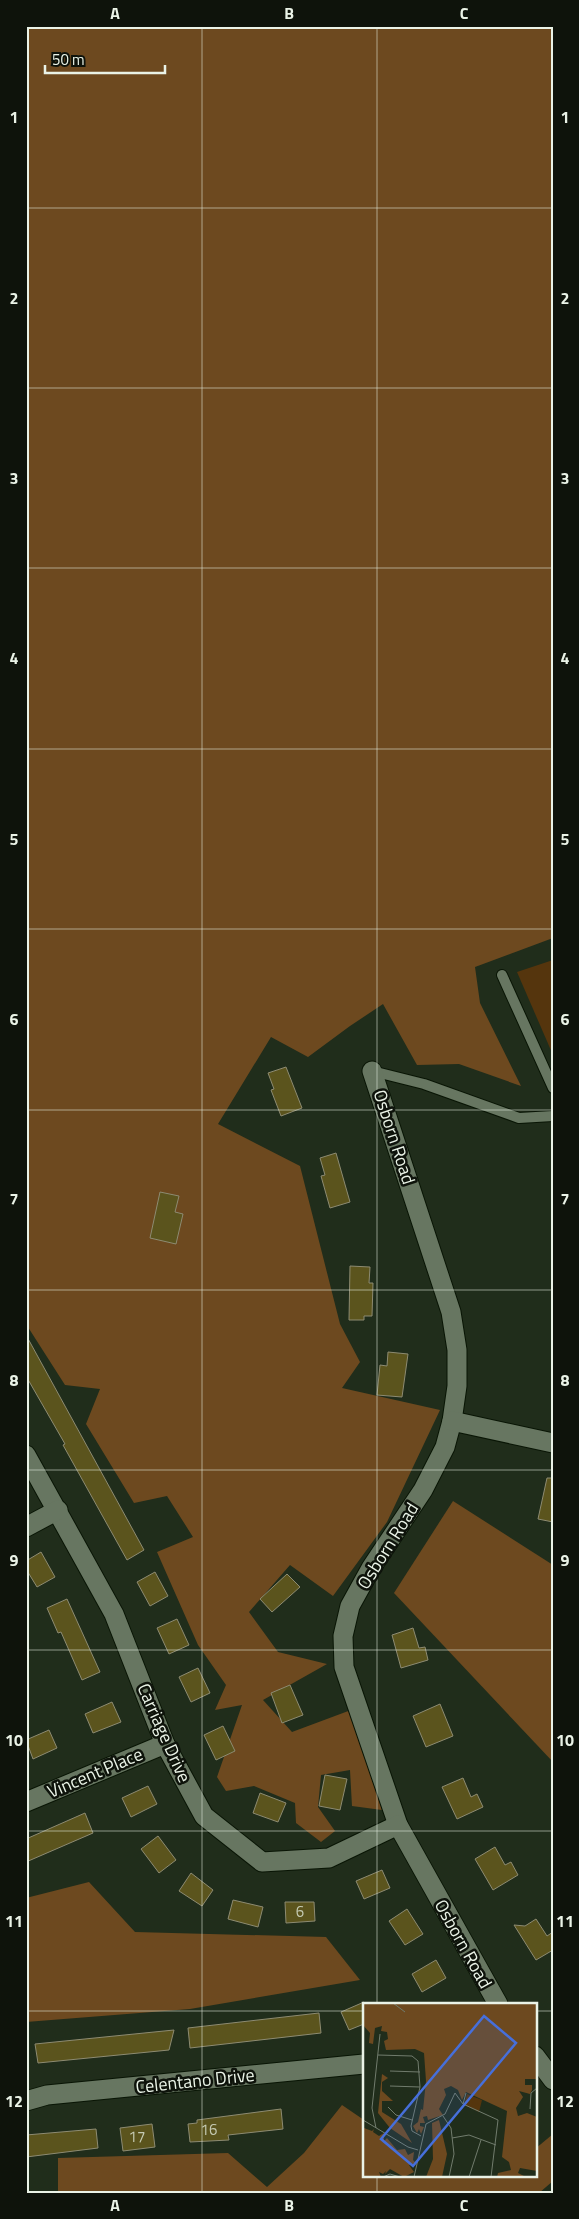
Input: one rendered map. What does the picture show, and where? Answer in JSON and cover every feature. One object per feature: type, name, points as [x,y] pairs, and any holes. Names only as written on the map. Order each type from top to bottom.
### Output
[{"type":"street","name":"Osborn Road","points":[[372,1071],[451,1312],[457,1350],[457,1386],[452,1421],[436,1467],[350,1606],[343,1636],[344,1667],[398,1825],[489,2001]]},
{"type":"street","points":[[452,1421],[553,1443]]},
{"type":"street","name":"Carriage Drive","points":[[26,1455],[114,1614],[164,1744],[204,1816],[262,1862],[329,1858],[398,1825]]},
{"type":"street","points":[[26,1527],[58,1510]]},
{"type":"street","name":"Vincent Place","points":[[26,1802],[164,1744]]},
{"type":"street","points":[[536,2057],[553,2080]]},
{"type":"street","name":"Celentano Drive","points":[[26,2101],[47,2096],[363,2064]]},
{"type":"lane","points":[[502,975],[553,1088]]},
{"type":"lane","points":[[372,1071],[424,1084],[519,1118],[553,1116]]},
{"type":"shaded area","points":[[26,26],[553,26],[553,938],[475,967],[480,1003],[521,1086],[459,1064],[417,1065],[383,1004],[308,1057],[271,1037],[218,1124],[300,1166],[340,1324],[360,1362],[342,1388],[440,1410],[387,1522],[333,1596],[290,1565],[249,1612],[278,1652],[327,1664],[263,1700],[292,1732],[351,1710],[382,1810],[352,1806],[350,1770],[321,1775],[318,1807],[335,1831],[321,1842],[296,1823],[295,1803],[254,1786],[226,1791],[217,1777],[242,1705],[215,1710],[226,1685],[198,1645],[157,1552],[193,1537],[167,1496],[134,1503],[86,1424],[100,1389],[65,1385],[26,1324]]},
{"type":"shaded area","points":[[553,960],[553,1055],[517,972]]},
{"type":"shaded area","points":[[453,1501],[553,1565],[553,1762],[394,1593]]},
{"type":"shaded area","points":[[89,1882],[135,1932],[326,1937],[360,1980],[190,2009],[26,2022],[26,1898]]},
{"type":"shaded area","points":[[342,2105],[363,2119],[363,2176],[536,2176],[536,2148],[553,2134],[553,2181],[539,2193],[58,2193],[58,2158],[228,2153],[267,2187],[304,2153]]},
{"type":"building","points":[[286,1067],[302,1108],[281,1116],[271,1090],[274,1089],[268,1073]]},
{"type":"building","points":[[336,1153],[350,1202],[330,1208],[321,1176],[325,1175],[320,1158]]},
{"type":"building","points":[[160,1192],[179,1196],[175,1212],[183,1214],[176,1244],[150,1238]]},
{"type":"building","points":[[350,1266],[370,1267],[369,1283],[373,1283],[372,1316],[364,1316],[364,1320],[349,1320]]},
{"type":"building","points":[[26,1335],[144,1550],[127,1560],[26,1376]]},
{"type":"building","points":[[388,1352],[408,1354],[402,1397],[377,1395],[380,1365],[387,1366]]},
{"type":"building","points":[[547,1478],[553,1478],[553,1522],[538,1519]]},
{"type":"building","points":[[41,1552],[55,1577],[37,1587],[26,1569],[26,1561]]},
{"type":"building","points":[[155,1572],[168,1596],[150,1606],[137,1582]]},
{"type":"building","points":[[287,1574],[300,1587],[272,1612],[260,1599]]},
{"type":"building","points":[[67,1599],[100,1672],[82,1680],[61,1632],[58,1633],[47,1608]]},
{"type":"building","points":[[177,1619],[189,1645],[169,1654],[157,1628]]},
{"type":"building","points":[[413,1628],[419,1648],[425,1647],[428,1660],[401,1668],[392,1635]]},
{"type":"building","points":[[198,1668],[210,1693],[191,1702],[179,1677]]},
{"type":"building","points":[[290,1685],[303,1715],[282,1723],[271,1693]]},
{"type":"building","points":[[112,1702],[121,1722],[93,1733],[85,1714]]},
{"type":"building","points":[[440,1704],[453,1736],[426,1747],[413,1716]]},
{"type":"building","points":[[223,1726],[235,1751],[216,1760],[204,1735]]},
{"type":"building","points":[[49,1730],[57,1748],[33,1759],[26,1740]]},
{"type":"building","points":[[325,1775],[347,1779],[340,1810],[319,1806]]},
{"type":"building","points":[[463,1778],[471,1797],[477,1794],[483,1807],[457,1819],[442,1787]]},
{"type":"building","points":[[148,1786],[157,1804],[131,1817],[122,1798]]},
{"type":"building","points":[[260,1793],[286,1803],[278,1822],[253,1813]]},
{"type":"building","points":[[85,1813],[93,1833],[26,1862],[26,1839]]},
{"type":"building","points":[[158,1836],[176,1860],[159,1873],[141,1849]]},
{"type":"building","points":[[495,1847],[505,1865],[511,1862],[518,1875],[493,1890],[475,1859]]},
{"type":"building","points":[[382,1870],[390,1888],[364,1899],[356,1881]]},
{"type":"building","points":[[191,1873],[213,1890],[202,1906],[179,1891]]},
{"type":"building","points":[[233,1900],[263,1907],[258,1927],[228,1919]]},
{"type":"building","points":[[285,1902],[314,1902],[315,1921],[286,1923]]},
{"type":"building","points":[[407,1909],[423,1934],[405,1945],[389,1921]]},
{"type":"building","points":[[536,1919],[547,1936],[553,1932],[553,1950],[536,1960],[514,1925],[525,1926]]},
{"type":"building","points":[[436,1960],[446,1978],[422,1992],[412,1974]]},
{"type":"building","points":[[364,2002],[363,2024],[349,2030],[341,2012]]},
{"type":"building","points":[[319,2013],[321,2033],[190,2048],[188,2028]]},
{"type":"building","points":[[174,2030],[169,2050],[38,2063],[35,2044]]},
{"type":"building","points":[[281,2109],[283,2129],[228,2135],[229,2140],[190,2142],[188,2124],[197,2123],[197,2120]]},
{"type":"building","points":[[152,2124],[155,2147],[123,2151],[120,2128]]},
{"type":"building","points":[[96,2129],[98,2148],[26,2157],[26,2135]]}]
